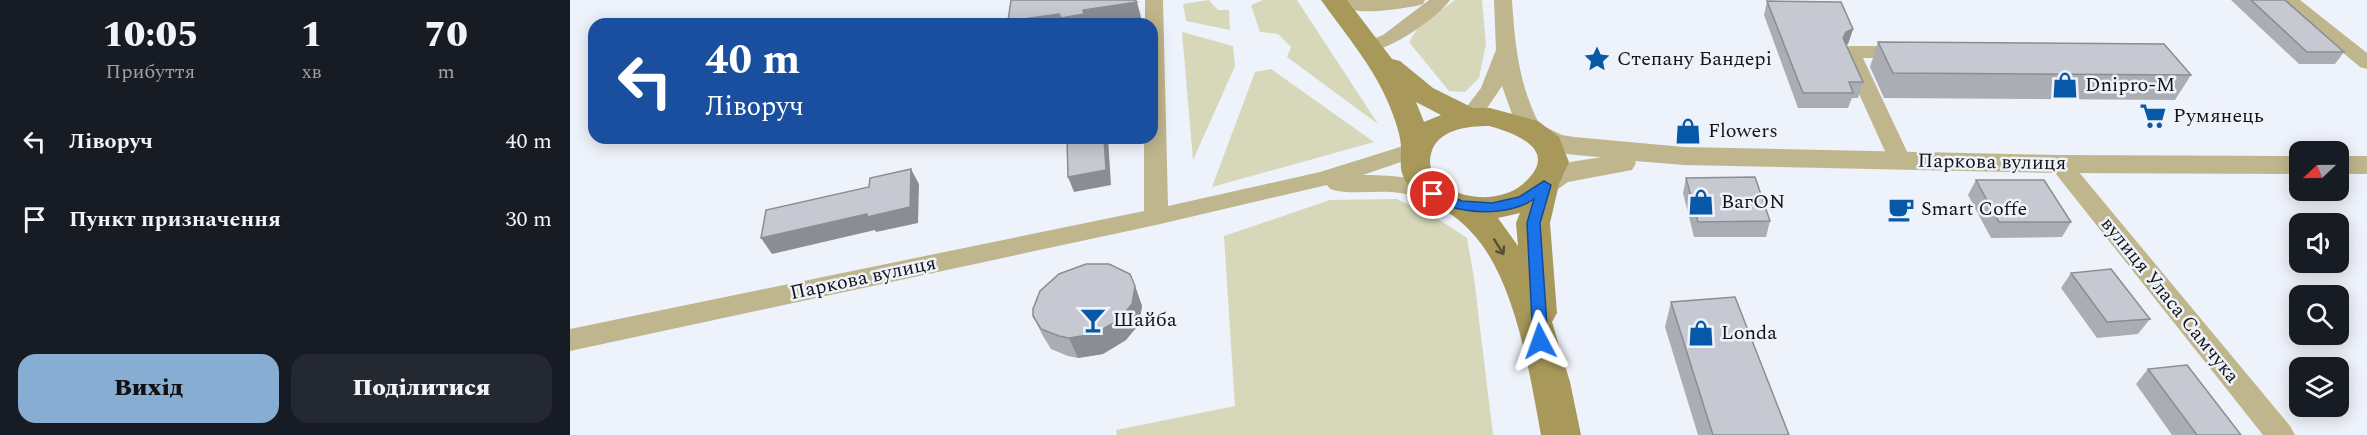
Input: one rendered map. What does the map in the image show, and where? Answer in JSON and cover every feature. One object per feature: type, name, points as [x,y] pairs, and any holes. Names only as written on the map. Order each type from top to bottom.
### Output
[{"type":"main road","points":[[1334,0],[1372,49],[1406,108],[1413,130],[1416,149],[1414,168],[1418,177],[1487,228],[1509,263],[1540,341],[1561,435]]},
{"type":"main road","points":[[1372,49],[1423,94],[1469,118]]},
{"type":"main road","points":[[1416,149],[1428,134],[1438,127],[1469,118],[1504,119],[1531,129],[1546,143],[1553,159],[1553,168],[1544,185],[1533,223],[1540,341]]},
{"type":"main road","points":[[1447,199],[1476,208],[1508,205],[1523,201],[1544,185]]},
{"type":"street","points":[[1154,0],[1154,18]]},
{"type":"street","points":[[1343,0],[1350,4],[1380,5],[1416,0]]},
{"type":"street","points":[[1372,49],[1390,39],[1441,0]]},
{"type":"street","points":[[1503,0],[1505,48],[1511,82],[1522,114],[1531,129]]},
{"type":"street","points":[[2289,0],[2367,63]]},
{"type":"street","points":[[1469,118],[1487,99],[1505,48]]},
{"type":"street","points":[[1900,160],[1850,52],[1922,52]]},
{"type":"street","name":"Паркова вулиця","points":[[1531,129],[1554,142],[1574,146],[1684,156],[2060,164],[2289,165]]},
{"type":"street","points":[[1155,144],[1156,217]]},
{"type":"street","points":[[1294,186],[1385,161],[1416,149]]},
{"type":"street","name":"Паркова вулиця","points":[[1544,185],[1560,174],[1582,168],[1684,156]]},
{"type":"street","name":"вулиця Уласа Самчука","points":[[2060,164],[2280,435]]},
{"type":"street","points":[[2349,165],[2367,165]]},
{"type":"street","points":[[1294,186],[1382,182],[1411,185],[1447,199]]},
{"type":"street","name":"Паркова вулиця","points":[[570,340],[1294,186]]},
{"type":"green space","points":[[1209,0],[1218,10],[1229,10],[1230,30],[1186,21],[1183,4]]},
{"type":"green space","points":[[1263,0],[1297,0],[1378,124],[1287,57],[1291,47],[1278,34],[1260,32],[1251,5]]},
{"type":"green space","points":[[1455,0],[1482,0],[1486,44],[1479,78],[1465,92],[1449,91],[1409,42],[1419,26]]},
{"type":"green space","points":[[1182,32],[1233,46],[1235,66],[1193,160]]},
{"type":"green space","points":[[1271,69],[1374,142],[1212,187],[1255,72]]},
{"type":"green space","points":[[1397,199],[1435,217],[1467,238],[1493,435],[1117,435],[1116,430],[1235,406],[1224,236],[1330,200]]},
{"type":"building","points":[[1011,0],[1135,0],[1137,2],[1083,10],[1084,14],[1061,18],[1059,14],[1008,18]]},
{"type":"building","points":[[2251,0],[2285,0],[2344,52],[2307,52]]},
{"type":"building","points":[[1767,1],[1841,2],[1853,29],[1846,32],[1843,38],[1863,82],[1849,82],[1853,93],[1803,93]]},
{"type":"building","points":[[1878,42],[2164,44],[2191,75],[1893,73]]},
{"type":"building","points":[[1067,144],[1104,144],[1106,170],[1068,177]]},
{"type":"building","points":[[911,169],[910,207],[867,217],[867,214],[761,238],[766,210],[869,187],[870,178]]},
{"type":"building","points":[[1755,177],[1770,221],[1698,222],[1686,178]]},
{"type":"building","points":[[1976,180],[2044,180],[2071,222],[1999,222]]},
{"type":"building","points":[[1086,264],[1109,264],[1130,274],[1135,286],[1132,304],[1119,320],[1094,334],[1069,338],[1041,329],[1033,316],[1033,309],[1040,291],[1059,274]]},
{"type":"building","points":[[2111,269],[2150,319],[2107,322],[2071,273]]},
{"type":"building","points":[[1735,297],[1789,435],[1713,435],[1671,302]]},
{"type":"building","points":[[2187,365],[2241,435],[2197,435],[2148,369]]},
{"type":"place","name":"Степану Бандері","points":[[1597,59]]},
{"type":"place","name":"Dnipro-M","points":[[2065,85]]},
{"type":"place","name":"Румянець","points":[[2153,116]]},
{"type":"place","name":"Flowers","points":[[1688,131]]},
{"type":"place","name":"ВагON","points":[[1701,202]]},
{"type":"place","name":"Smart Coffe","points":[[1901,209]]},
{"type":"place","name":"Шайба","points":[[1093,320]]},
{"type":"place","name":"Londa","points":[[1701,333]]},
{"type":"route","points":[[1433,194],[1460,205],[1492,208],[1523,201],[1544,185],[1533,223],[1540,341]]}]
